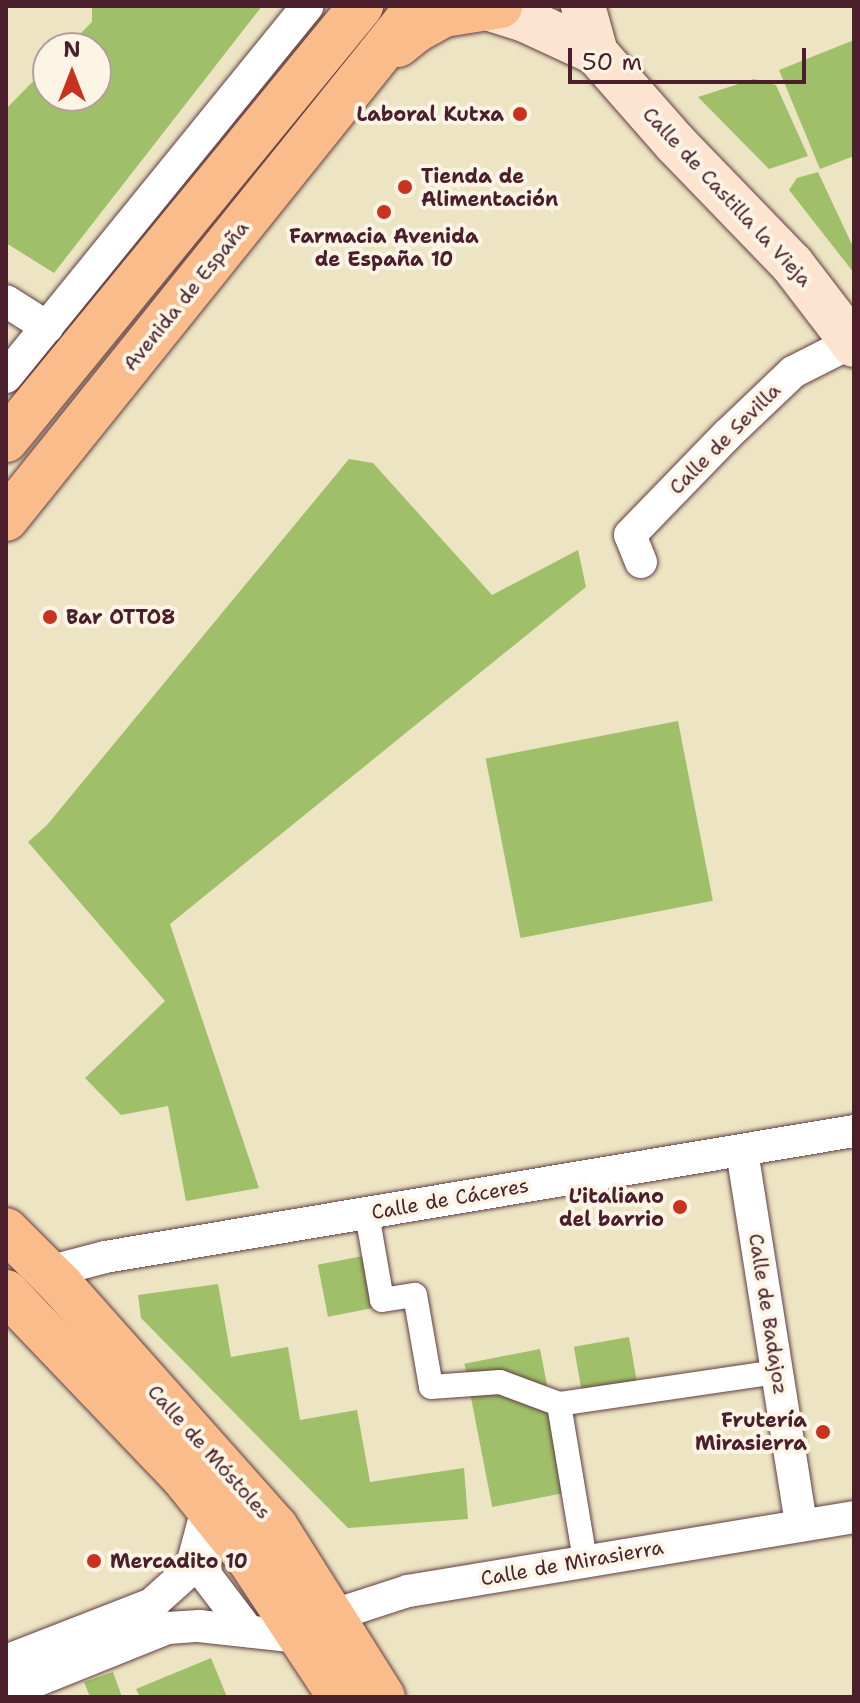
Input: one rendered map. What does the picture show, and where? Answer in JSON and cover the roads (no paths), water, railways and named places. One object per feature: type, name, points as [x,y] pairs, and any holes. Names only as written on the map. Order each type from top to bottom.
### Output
[{"type":"main road","points":[[6,440],[361,6]]},
{"type":"main road","name":"Avenida de España","points":[[6,519],[418,6]]},
{"type":"main road","name":"Avenida de España","points":[[366,73],[415,31],[444,15],[487,6]]},
{"type":"main road","name":"Calle de Castilla la Vieja","points":[[487,6],[596,53],[676,144],[792,264],[853,343]]},
{"type":"main road","name":"Calle de Castilla la Vieja","points":[[583,6],[596,53]]},
{"type":"main road","name":"Calle de Móstoles","points":[[6,1230],[48,1272],[276,1527],[316,1626],[340,1697]]},
{"type":"main road","name":"Calle de Móstoles","points":[[6,1292],[182,1476],[204,1523],[250,1561],[383,1697]]},
{"type":"street","points":[[6,377],[307,6]]},
{"type":"street","points":[[592,6],[596,53]]},
{"type":"street","points":[[6,301],[47,327]]},
{"type":"street","name":"Calle de Sevilla","points":[[641,562],[630,535],[793,372],[853,343]]},
{"type":"street","name":"Calle de Cáceres","points":[[48,1272],[105,1257],[854,1131]]},
{"type":"street","name":"Calle de Badajoz","points":[[742,1151],[801,1525]]},
{"type":"street","points":[[367,1214],[382,1300],[415,1295],[431,1387],[500,1382],[559,1404],[776,1372]]},
{"type":"street","points":[[559,1404],[585,1560]]},
{"type":"street","name":"Calle de Mirasierra","points":[[316,1626],[408,1591],[854,1517]]},
{"type":"street","points":[[204,1523],[207,1577],[248,1631]]},
{"type":"street","points":[[6,1661],[152,1604],[191,1569],[204,1523]]},
{"type":"street","points":[[6,1693],[168,1628],[199,1626],[248,1631],[316,1626]]},
{"type":"place","name":"Laboral Kutxa","points":[[520,114]]},
{"type":"place","name":"Tienda de Alimentación","points":[[405,187]]},
{"type":"place","name":"Farmacia Avenida de España 10","points":[[384,212]]},
{"type":"place","name":"Bar OTTO8","points":[[50,617]]},
{"type":"place","name":"L'italiano del barrio","points":[[680,1207]]},
{"type":"place","name":"Frutería Mirasierra","points":[[823,1432]]},
{"type":"place","name":"Mercadito 10","points":[[94,1561]]}]
